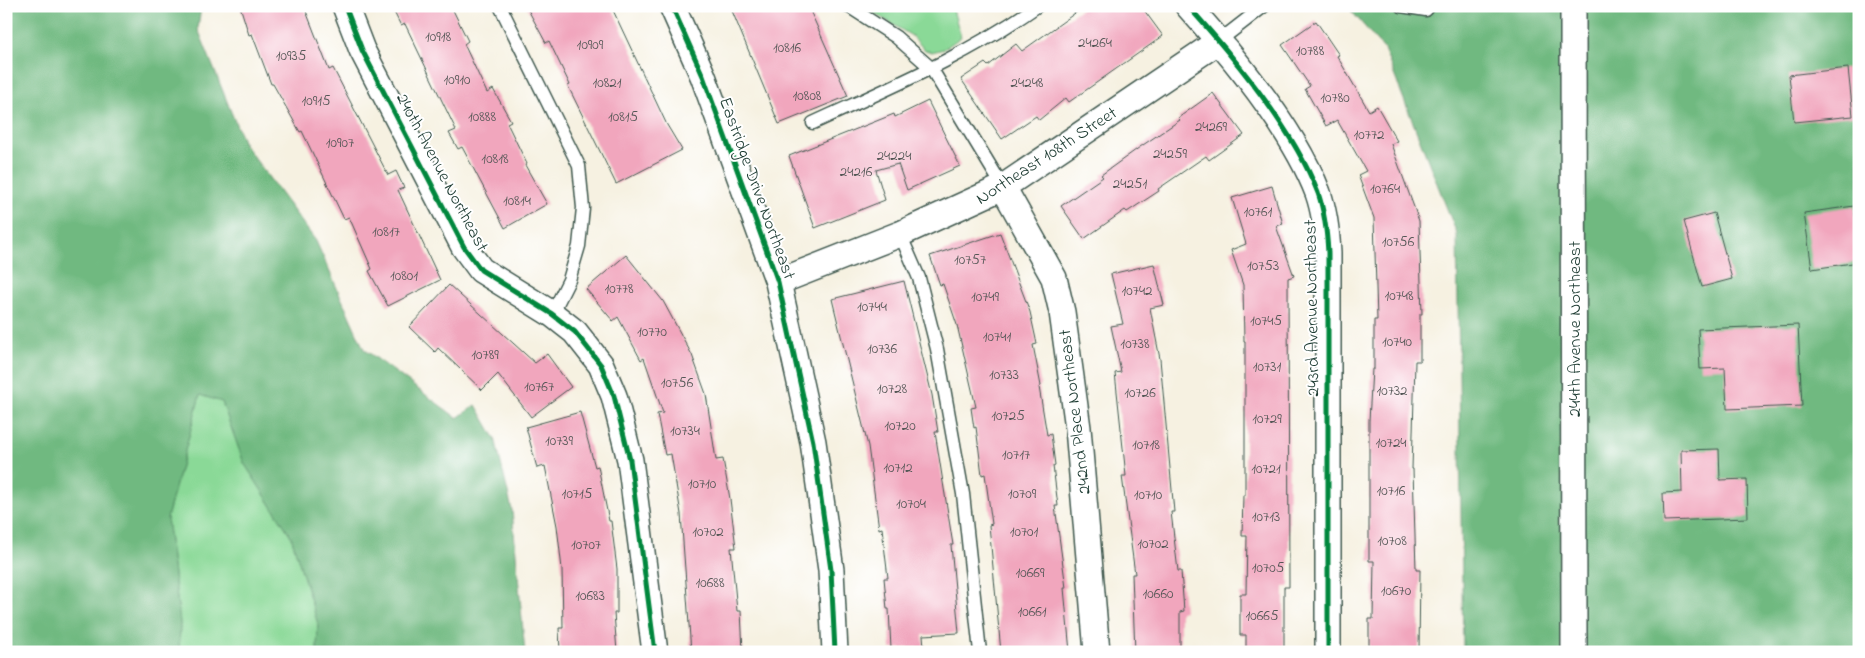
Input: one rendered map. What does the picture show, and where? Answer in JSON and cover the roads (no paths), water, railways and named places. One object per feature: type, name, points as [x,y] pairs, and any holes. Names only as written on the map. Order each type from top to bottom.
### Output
[{"type":"street","name":"240th Avenue Northeast","points":[[345,6],[362,50],[464,247],[481,270],[552,314],[575,332],[589,346],[602,365],[614,396],[630,460],[655,652]]},
{"type":"street","name":"Eastridge Drive Northeast","points":[[672,6],[703,76],[778,282],[814,442],[831,570],[835,652]]},
{"type":"street","name":"243rd Avenue Northeast","points":[[1188,6],[1219,41],[1287,135],[1318,193],[1325,218],[1328,254],[1328,652]]},
{"type":"street","name":"244th Avenue Northeast","points":[[1573,6],[1574,652]]},
{"type":"street","name":"Northeast 108th Street","points":[[778,282],[900,234],[1003,187],[1219,41]]},
{"type":"street","name":"242nd Place Northeast","points":[[1003,187],[1054,278],[1062,312],[1078,428],[1097,652]]},
{"type":"lane","points":[[500,6],[579,166],[582,208],[579,246],[569,280],[552,314]]},
{"type":"lane","points":[[848,6],[896,37],[931,68],[1003,187]]},
{"type":"lane","points":[[813,123],[931,68],[1015,22],[1037,6]]},
{"type":"lane","points":[[1219,41],[1264,6]]},
{"type":"lane","points":[[1401,6],[1426,10],[1430,6]]},
{"type":"lane","points":[[900,234],[919,278],[938,348],[963,494],[980,652]]}]
